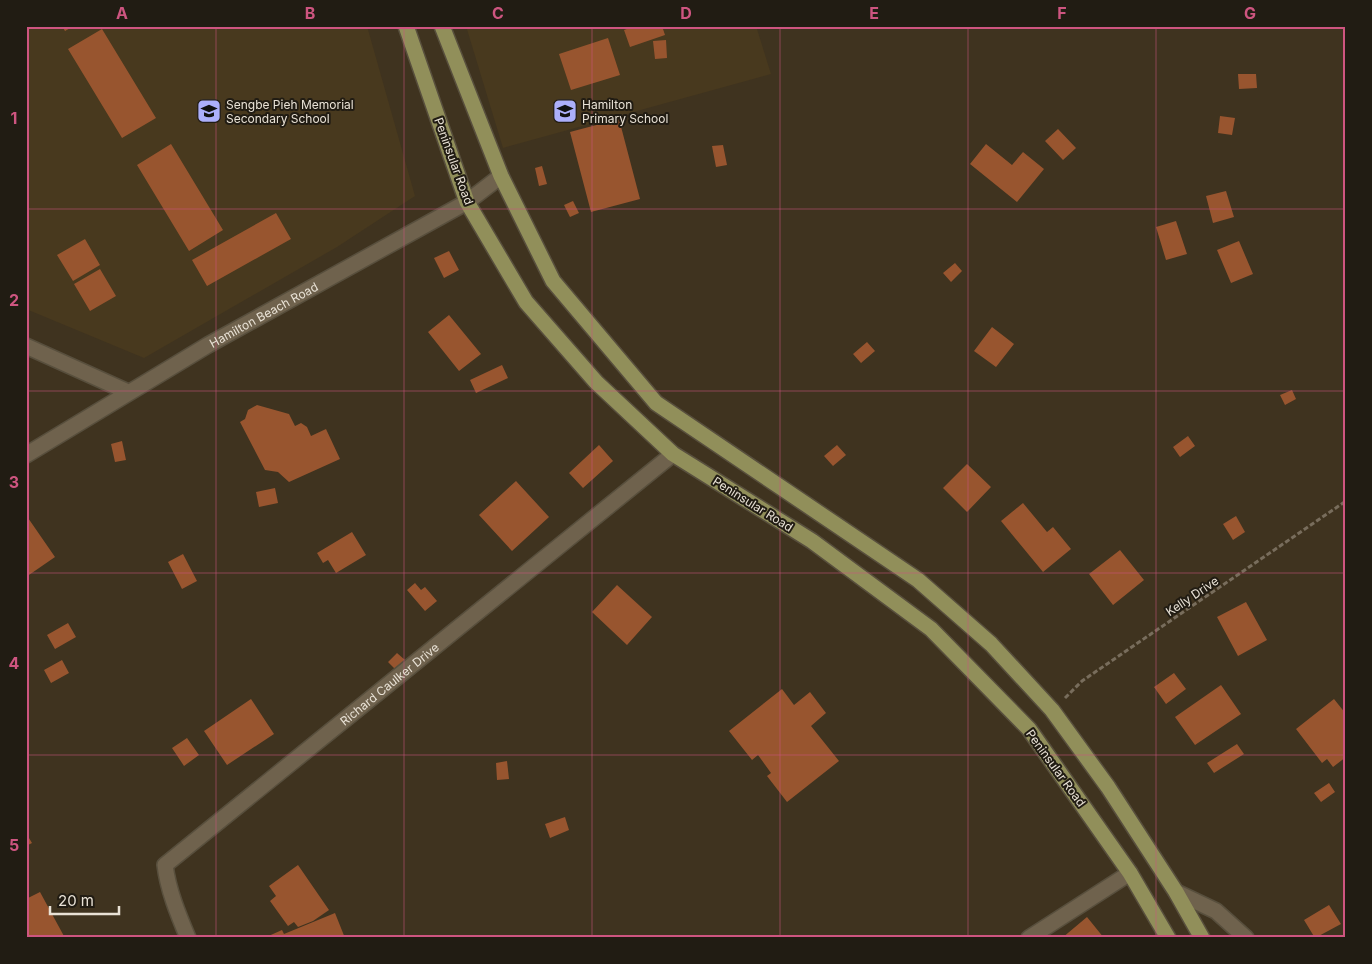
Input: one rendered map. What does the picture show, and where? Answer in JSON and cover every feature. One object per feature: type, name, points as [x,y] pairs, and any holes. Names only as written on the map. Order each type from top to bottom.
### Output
[{"type":"main road","name":"Peninsular Road","points":[[406,26],[467,202],[526,302],[596,382],[673,454],[812,541],[931,629],[1029,729],[1130,873],[1168,938]]},
{"type":"main road","points":[[442,26],[501,176],[553,281],[656,403],[918,580],[991,644],[1052,710],[1108,787],[1176,892],[1202,938]]},
{"type":"street","name":"Hamilton Beach Road","points":[[26,455],[208,345],[467,202],[501,176]]},
{"type":"street","points":[[26,346],[128,392]]},
{"type":"street","name":"Richard Caulker Drive","points":[[188,938],[176,909],[167,878],[166,865],[673,454]]},
{"type":"street","points":[[1029,938],[1130,873]]},
{"type":"street","points":[[1176,892],[1216,911],[1246,938]]},
{"type":"path","name":"Kelly Drive","points":[[1052,710],[1082,681],[1346,501]]},
{"type":"shaded area","name":"Sengbe Pieh Memorial Secondary School","points":[[26,26],[367,26],[415,196],[337,247],[144,358],[26,309]]},
{"type":"shaded area","name":"Hamilton Primary School","points":[[466,26],[756,26],[771,74],[503,148]]},
{"type":"building","points":[[62,26],[74,26],[65,31]]},
{"type":"building","points":[[635,26],[662,26],[665,35],[630,47],[624,30]]},
{"type":"building","points":[[102,29],[156,118],[122,138],[68,49]]},
{"type":"building","points":[[608,38],[620,75],[571,90],[559,54]]},
{"type":"building","points":[[666,40],[667,58],[655,59],[653,41]]},
{"type":"building","points":[[1238,74],[1256,74],[1257,88],[1239,89]]},
{"type":"building","points":[[1220,116],[1235,118],[1232,135],[1218,133]]},
{"type":"building","points":[[619,119],[640,199],[591,212],[570,132]]},
{"type":"building","points":[[1058,129],[1076,148],[1063,160],[1045,141]]},
{"type":"building","points":[[171,144],[223,230],[189,251],[137,165]]},
{"type":"building","points":[[986,144],[1012,165],[1023,152],[1044,169],[1017,202],[970,164]]},
{"type":"building","points":[[723,145],[727,165],[716,167],[712,146]]},
{"type":"building","points":[[542,166],[547,184],[539,186],[535,168]]},
{"type":"building","points":[[1226,191],[1234,217],[1213,223],[1206,196]]},
{"type":"building","points":[[573,201],[579,213],[570,217],[564,205]]},
{"type":"building","points":[[276,213],[291,239],[207,286],[192,260]]},
{"type":"building","points":[[1176,221],[1187,254],[1166,260],[1156,227]]},
{"type":"building","points":[[85,239],[100,265],[73,281],[57,255]]},
{"type":"building","points":[[1239,241],[1253,274],[1231,283],[1217,250]]},
{"type":"building","points":[[449,251],[459,270],[444,278],[434,258]]},
{"type":"building","points":[[955,263],[962,271],[951,282],[943,273]]},
{"type":"building","points":[[100,269],[116,296],[90,311],[74,284]]},
{"type":"building","points":[[449,315],[481,354],[459,371],[428,332]]},
{"type":"building","points":[[992,327],[1014,344],[996,367],[974,351]]},
{"type":"building","points":[[867,342],[875,351],[861,363],[853,354]]},
{"type":"building","points":[[502,365],[508,378],[476,393],[470,380]]},
{"type":"building","points":[[1292,390],[1296,399],[1285,405],[1280,395]]},
{"type":"building","points":[[257,405],[289,414],[295,426],[301,423],[307,427],[311,436],[326,429],[340,459],[289,482],[278,472],[265,470],[240,422],[245,419],[248,410]]},
{"type":"building","points":[[1188,436],[1195,446],[1180,457],[1173,447]]},
{"type":"building","points":[[122,441],[126,460],[115,462],[111,444]]},
{"type":"building","points":[[599,445],[613,461],[583,488],[569,473]]},
{"type":"building","points":[[837,445],[846,455],[833,466],[824,456]]},
{"type":"building","points":[[967,464],[991,487],[967,512],[943,488]]},
{"type":"building","points":[[516,481],[549,517],[512,551],[479,515]]},
{"type":"building","points":[[275,488],[278,503],[259,507],[256,492]]},
{"type":"building","points":[[1023,503],[1047,532],[1053,527],[1071,549],[1043,572],[1001,521]]},
{"type":"building","points":[[26,515],[55,557],[26,577]]},
{"type":"building","points":[[1236,516],[1245,532],[1233,540],[1223,524]]},
{"type":"building","points":[[352,532],[366,555],[336,573],[328,560],[323,563],[317,553]]},
{"type":"building","points":[[1120,550],[1144,580],[1113,605],[1089,574]]},
{"type":"building","points":[[183,554],[197,581],[182,589],[168,562]]},
{"type":"building","points":[[415,583],[421,590],[425,587],[437,601],[425,611],[407,590]]},
{"type":"building","points":[[617,585],[652,617],[627,645],[592,612]]},
{"type":"building","points":[[1246,602],[1267,640],[1238,656],[1217,617]]},
{"type":"building","points":[[68,623],[76,637],[55,649],[47,635]]},
{"type":"building","points":[[397,653],[405,660],[395,669],[388,662]]},
{"type":"building","points":[[62,660],[69,673],[51,683],[44,670]]},
{"type":"building","points":[[1174,673],[1186,689],[1166,704],[1154,687]]},
{"type":"building","points":[[1221,685],[1241,714],[1195,745],[1175,717]]},
{"type":"building","points":[[782,689],[794,705],[810,692],[826,713],[811,726],[839,761],[787,802],[767,776],[771,773],[758,755],[752,760],[729,731]]},
{"type":"building","points":[[251,699],[274,734],[227,765],[204,731]]},
{"type":"building","points":[[1334,699],[1346,714],[1346,757],[1333,767],[1327,759],[1322,763],[1296,729]]},
{"type":"building","points":[[187,738],[199,755],[184,766],[172,748]]},
{"type":"building","points":[[1237,744],[1244,754],[1214,773],[1207,763]]},
{"type":"building","points":[[507,761],[509,779],[497,780],[496,763]]},
{"type":"building","points":[[1329,783],[1335,792],[1321,802],[1314,793]]},
{"type":"building","points":[[565,817],[569,830],[550,838],[545,824]]},
{"type":"building","points":[[26,833],[32,843],[26,846]]},
{"type":"building","points":[[298,865],[329,910],[313,921],[298,927],[294,922],[288,926],[270,901],[276,896],[269,886]]},
{"type":"building","points":[[40,892],[65,938],[26,938],[26,899]]},
{"type":"building","points":[[1329,905],[1341,924],[1315,938],[1304,920]]},
{"type":"building","points":[[335,913],[345,938],[264,938],[282,930],[284,934]]},
{"type":"building","points":[[1087,917],[1104,938],[1062,938]]},
{"type":"place","name":"Sengbe Pieh Memorial Secondary School","points":[[209,111]]},
{"type":"place","name":"Hamilton Primary School","points":[[565,111]]}]
